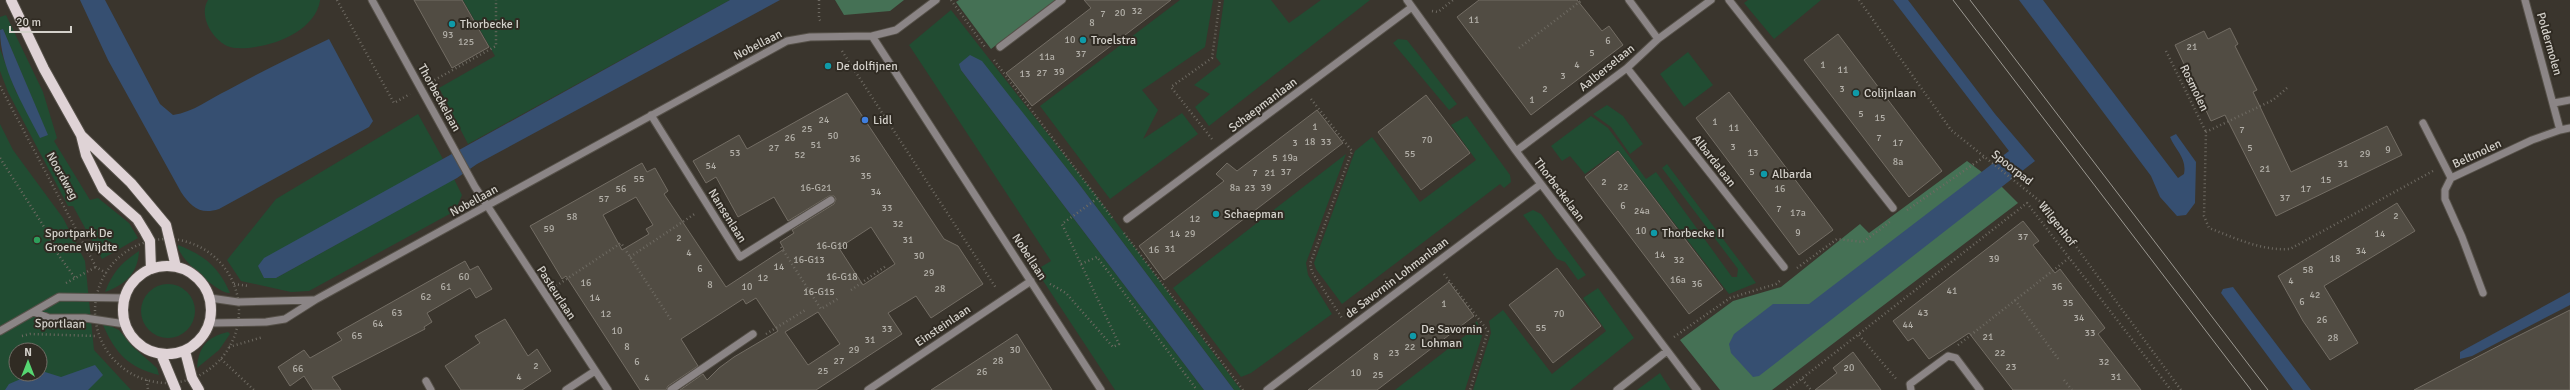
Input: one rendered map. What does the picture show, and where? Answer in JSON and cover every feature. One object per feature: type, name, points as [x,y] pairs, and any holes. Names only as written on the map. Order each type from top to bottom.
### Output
[{"type":"main road","points":[[12,0],[44,69],[81,135],[86,155],[103,189],[137,219],[145,232],[150,247],[151,269]]},
{"type":"main road","points":[[81,135],[151,204],[166,225],[171,239],[176,267]]},
{"type":"main road","points":[[164,266],[176,267],[198,278],[205,287],[210,298],[212,311],[210,323],[196,345],[185,351],[161,354],[149,351],[130,335],[125,324],[123,311],[125,298],[130,286],[140,276],[151,269],[164,266]]},
{"type":"main road","points":[[185,351],[192,378],[199,390]]},
{"type":"main road","points":[[161,354],[176,390]]},
{"type":"street","name":"Thorbeckelaan","points":[[372,0],[475,187],[488,207]]},
{"type":"street","points":[[872,36],[896,30],[936,0]]},
{"type":"street","points":[[1000,47],[1062,0]]},
{"type":"street","name":"Thorbeckelaan","points":[[1407,0],[1516,151],[1697,390]]},
{"type":"street","points":[[1629,0],[1658,39]]},
{"type":"street","name":"Aalberselaan","points":[[1516,151],[1627,68],[1658,39],[1710,0]]},
{"type":"street","points":[[1729,0],[1893,208]]},
{"type":"street","name":"Poldermolen","points":[[2525,0],[2554,103],[2560,130]]},
{"type":"street","name":"Schaepmanlaan","points":[[1127,220],[1412,7]]},
{"type":"street","name":"Nobellaan","points":[[210,323],[266,322],[285,319],[315,300],[488,207],[651,115],[787,41],[810,37],[872,36],[1101,390]]},
{"type":"street","name":"Albardalaan","points":[[1627,68],[1784,267]]},
{"type":"street","points":[[2554,103],[2570,100]]},
{"type":"street","name":"Nansenlaan","points":[[651,115],[740,257],[831,200]]},
{"type":"street","points":[[2423,123],[2451,178]]},
{"type":"street","points":[[2560,130],[2570,128]]},
{"type":"street","name":"Beltmolen","points":[[2483,293],[2462,237],[2445,199],[2444,190],[2451,178],[2532,140],[2560,130]]},
{"type":"street","name":"de Savornin Lohmanlaan","points":[[1267,390],[1541,184]]},
{"type":"street","name":"Pasteurlaan","points":[[488,207],[608,390]]},
{"type":"street","name":"Einsteinlaan","points":[[868,390],[1031,281]]},
{"type":"street","name":"Sportlaan","points":[[0,331],[34,312],[40,306],[59,297],[125,298]]},
{"type":"street","name":"Nobellaan","points":[[210,298],[238,302],[288,302],[315,300]]},
{"type":"street","name":"Sportlaan","points":[[34,312],[50,318],[85,318],[125,324]]},
{"type":"street","points":[[671,390],[753,334]]},
{"type":"street","points":[[1617,390],[1667,351]]},
{"type":"street","points":[[1911,390],[1910,384],[1948,356],[1956,358],[1980,390]]},
{"type":"street","points":[[566,390],[595,371]]},
{"type":"street","points":[[426,381],[431,390]]},
{"type":"path","points":[[820,0],[819,19],[833,37],[1003,299]]},
{"type":"path","points":[[951,0],[983,44]]},
{"type":"path","points":[[1220,0],[1212,58],[1171,87],[1221,150]]},
{"type":"path","points":[[1412,7],[1438,12],[1453,0]]},
{"type":"path","points":[[1518,48],[1582,0]]},
{"type":"path","name":"Spoorpad","points":[[1859,0],[1951,130],[2047,207],[2181,390]]},
{"type":"path","name":"Rosmolen","points":[[2166,51],[2206,132]]},
{"type":"path","name":"Noordweg","points":[[0,86],[96,267]]},
{"type":"path","points":[[2287,88],[2272,100],[2206,132],[2204,216],[2206,224],[2209,228],[2255,246],[2278,250],[2290,249],[2444,166]]},
{"type":"path","points":[[1303,89],[1352,151],[1310,264],[1312,272],[1348,329]]},
{"type":"path","points":[[0,158],[48,233],[57,253],[75,278]]},
{"type":"path","points":[[1036,288],[1051,284],[1066,293],[1113,347],[1119,344],[1062,224],[1096,199]]},
{"type":"path","name":"Wilgenhof","points":[[1787,390],[2027,203],[2171,390]]},
{"type":"path","points":[[630,257],[708,206]]},
{"type":"path","points":[[774,237],[821,309],[839,298]]},
{"type":"path","points":[[171,239],[192,244],[210,254],[225,268],[234,284]]},
{"type":"path","points":[[544,294],[620,243],[671,320]]},
{"type":"path","points":[[1081,264],[1097,257],[1197,390]]},
{"type":"path","points":[[1948,356],[1954,348],[2069,258]]},
{"type":"path","points":[[1436,262],[1488,331],[1470,390]]},
{"type":"path","points":[[851,290],[886,266]]},
{"type":"path","points":[[59,297],[61,286],[96,267],[106,273]]},
{"type":"path","points":[[1663,344],[1730,298],[1776,284],[1789,274],[1784,267]]},
{"type":"path","points":[[2014,300],[2059,360]]},
{"type":"path","points":[[753,334],[766,334],[807,309]]},
{"type":"path","name":"Sportlaan","points":[[16,337],[30,334],[99,336]]},
{"type":"path","points":[[1859,335],[1900,382]]},
{"type":"path","points":[[221,359],[254,390]]},
{"type":"path","points":[[1802,379],[1811,390]]},
{"type":"path","points":[[147,380],[148,390]]},
{"type":"path","points":[[2064,380],[2072,390]]},
{"type":"green space","points":[[208,0],[320,1],[316,13],[308,23],[287,38],[261,46],[236,48],[222,42],[215,37],[210,30],[205,15],[205,7]]},
{"type":"green space","points":[[463,0],[730,0],[468,144],[439,88],[495,56]]},
{"type":"green space","points":[[835,0],[904,0],[890,11],[844,15]]},
{"type":"green space","points":[[959,0],[1055,0],[991,49],[956,2]]},
{"type":"green space","points":[[1180,0],[1213,0],[1205,47],[1142,90],[1158,110],[1143,139],[1182,113],[1198,134],[1110,199],[1040,106]]},
{"type":"green space","points":[[1224,0],[1271,0],[1289,23],[1321,0],[1370,0],[1209,126],[1195,107],[1210,94],[1194,85],[1221,64],[1216,57]]},
{"type":"green space","points":[[1748,0],[1821,0],[1774,39],[1744,3]]},
{"type":"green space","points":[[951,10],[1098,198],[1241,390],[1234,390],[1079,184],[980,60],[961,70],[1204,390],[1115,390],[1036,270],[1051,261],[909,45]]},
{"type":"green space","points":[[6,15],[43,92],[57,138],[54,141],[90,200],[98,198],[129,223],[138,238],[102,259],[73,206],[68,206],[8,92],[0,71],[0,49],[16,92],[47,134],[3,29],[0,30],[0,17]]},
{"type":"green space","points":[[1398,39],[1407,40],[1457,104],[1449,110],[1393,43]]},
{"type":"green space","points":[[1688,52],[1713,85],[1684,107],[1660,74]]},
{"type":"green space","points":[[1607,105],[1623,116],[1643,144],[1630,154],[1611,127],[1593,114]]},
{"type":"green space","points":[[418,114],[443,159],[258,266],[264,278],[276,278],[454,179],[462,195],[455,211],[309,291],[291,292],[241,281],[227,260],[276,199]]},
{"type":"green space","points":[[1467,116],[1510,175],[1511,182],[1504,188],[1500,184],[1342,304],[1316,269],[1314,263],[1355,151],[1372,137],[1420,202],[1476,160],[1451,125]]},
{"type":"green space","points":[[1591,116],[1608,128],[1646,179],[1656,172],[1732,277],[1737,277],[1738,269],[1662,168],[1667,164],[1756,283],[1729,294],[1618,150],[1585,174],[1570,156],[1562,161],[1551,146]]},
{"type":"green space","name":"Sportpark De Groene Wijdte","points":[[0,124],[13,150],[63,218],[85,261],[94,350],[131,390],[0,390]]},
{"type":"green space","points":[[1346,154],[1306,263],[1308,275],[1332,314],[1251,373],[1241,377],[1173,288]]},
{"type":"green space","points":[[1967,161],[2002,187],[2018,203],[1772,390],[1720,390],[1680,340],[1733,301],[1781,287],[1860,224],[1869,233]]},
{"type":"green space","points":[[1533,210],[1541,214],[1586,275],[1578,280],[1565,262],[1557,259],[1523,215]]},
{"type":"green space","points":[[178,245],[196,253],[210,263],[221,276],[230,293],[224,292],[217,288],[199,274],[183,257]]},
{"type":"green space","points":[[139,251],[136,266],[129,277],[119,286],[105,292],[118,268]]},
{"type":"green space","points":[[168,284],[178,286],[187,292],[193,301],[195,311],[193,321],[187,330],[178,336],[168,338],[158,336],[149,330],[143,321],[141,311],[143,301],[149,292],[158,286]]},
{"type":"green space","points":[[1598,288],[1634,338],[1570,390],[1473,390],[1491,333],[1489,321],[1503,310],[1552,374],[1606,331],[1583,298]]},
{"type":"green space","points":[[1477,321],[1482,336],[1465,390],[1395,390],[1475,328],[1474,324]]},
{"type":"green space","points":[[103,325],[108,325],[119,330],[132,346],[157,368],[159,375],[139,368],[124,358],[113,344]]},
{"type":"green space","points":[[228,332],[230,334],[219,350],[197,368],[202,348],[205,344],[209,340]]},
{"type":"green space","points":[[1660,373],[1671,390],[1637,390]]},
{"type":"water","points":[[80,0],[105,0],[160,104],[173,115],[195,108],[265,70],[329,39],[373,121],[369,127],[219,209],[212,211],[201,210],[192,206],[181,192],[108,60]]},
{"type":"water","points":[[730,0],[780,0],[477,164],[457,178],[276,278],[264,278],[258,266],[264,258]]},
{"type":"water","points":[[1893,0],[1908,0],[1995,114],[2035,161],[1759,376],[1753,377],[1731,353],[1729,344],[1734,334],[1773,304],[1809,304],[2009,151]]},
{"type":"water","points":[[2019,0],[2043,0],[2178,178],[2184,174],[2185,168],[2184,163],[2170,137],[2176,134],[2196,162],[2195,203],[2186,215],[2177,216],[2160,197],[2151,176]]},
{"type":"water","points":[[3,29],[48,135],[40,138],[8,72],[1,44],[0,30]]},
{"type":"water","points":[[970,55],[982,61],[1079,184],[1234,390],[1204,390],[961,70],[959,64]]},
{"type":"water","points":[[2233,287],[2311,390],[2293,390],[2221,293],[2223,289]]},
{"type":"water","points":[[2570,292],[2570,305],[2472,356],[2460,359],[2460,352]]},
{"type":"water","points":[[95,365],[103,375],[88,390],[5,390],[9,384],[14,382],[48,382],[48,373],[61,377]]},
{"type":"building","name":"Thorbecke I","points":[[414,0],[462,0],[489,47],[452,68]]},
{"type":"building","name":"Troelstra","points":[[1084,0],[1171,0],[1032,106],[1006,73],[1091,8]]},
{"type":"building","points":[[1479,0],[1577,0],[1602,31],[1609,26],[1623,45],[1531,115],[1457,17]]},
{"type":"building","points":[[2230,28],[2238,44],[2235,46],[2257,90],[2253,92],[2291,172],[2387,126],[2402,155],[2276,216],[2225,115],[2211,121],[2175,45],[2204,31],[2208,39]]},
{"type":"building","name":"Colijnlaan","points":[[1838,34],[1942,171],[1909,197],[1804,60]]},
{"type":"building","name":"Albarda","points":[[1729,92],[1833,230],[1799,255],[1696,118]]},
{"type":"building","points":[[847,93],[944,239],[958,246],[983,284],[931,318],[916,296],[888,313],[902,334],[816,390],[680,390],[703,374],[707,380],[719,368],[734,357],[778,331],[756,298],[746,304],[743,299],[681,339],[698,366],[668,386],[666,390],[640,390],[566,276],[562,279],[530,226],[642,163],[647,172],[655,168],[668,191],[664,194],[726,287],[784,249],[780,242],[794,233],[792,230],[834,204],[836,199],[834,196],[829,196],[788,221],[774,197],[738,217],[716,177],[706,183],[693,161],[739,135],[747,149]],"holes":[[[636,197],[653,225],[646,229],[649,234],[622,250],[603,215]],[[871,227],[895,264],[863,285],[839,248]],[[818,312],[840,344],[808,365],[785,332]]]},
{"type":"building","points":[[1426,95],[1470,153],[1421,190],[1378,132]]},
{"type":"building","name":"Schaepman","points":[[1317,110],[1343,143],[1164,280],[1139,246],[1224,181],[1216,174],[1227,163],[1237,171]]},
{"type":"building","name":"Thorbecke II","points":[[1618,151],[1723,289],[1689,314],[1585,177]]},
{"type":"building","points":[[2397,203],[2415,231],[2324,286],[2358,343],[2330,360],[2303,321],[2278,276]]},
{"type":"building","points":[[2023,221],[2039,241],[2033,245],[2055,273],[2060,269],[2105,328],[2098,334],[2141,390],[2013,390],[1969,333],[1929,359],[1913,338],[1908,341],[1893,321]]},
{"type":"building","points":[[465,261],[470,270],[478,266],[492,289],[476,298],[470,288],[427,313],[432,322],[424,327],[425,329],[332,377],[341,390],[313,390],[304,376],[290,386],[278,367],[304,350],[310,358],[342,340],[337,333]]},
{"type":"building","points":[[1557,268],[1601,326],[1553,363],[1509,305]]},
{"type":"building","name":"De Savornin Lohman","points":[[1449,282],[1474,316],[1377,390],[1308,390]]},
{"type":"building","points":[[2570,310],[2570,390],[2414,390],[2508,341]]},
{"type":"building","points":[[505,319],[528,356],[537,349],[551,371],[522,390],[461,390],[445,366],[480,343],[475,336]]},
{"type":"building","points":[[1017,334],[1052,390],[931,390],[968,366]]},
{"type":"building","points":[[1853,352],[1881,390],[1815,390],[1837,373],[1833,368]]},
{"type":"tram line","points":[[1953,0],[2251,390]]},
{"type":"tram line","points":[[1970,0],[2268,390]]},
{"type":"place","name":"Thorbecke I","points":[[452,24]]},
{"type":"place","name":"Troelstra","points":[[1083,40]]},
{"type":"place","name":"De dolfijnen","points":[[828,66]]},
{"type":"place","name":"Colijnlaan","points":[[1856,93]]},
{"type":"place","name":"Lidl","points":[[865,120]]},
{"type":"place","name":"Albarda","points":[[1764,174]]},
{"type":"place","name":"Schaepman","points":[[1216,214]]},
{"type":"place","name":"Thorbecke II","points":[[1654,233]]},
{"type":"place","name":"Sportpark De Groene Wijdte","points":[[37,240]]},
{"type":"place","name":"De Savornin Lohman","points":[[1413,336]]}]
